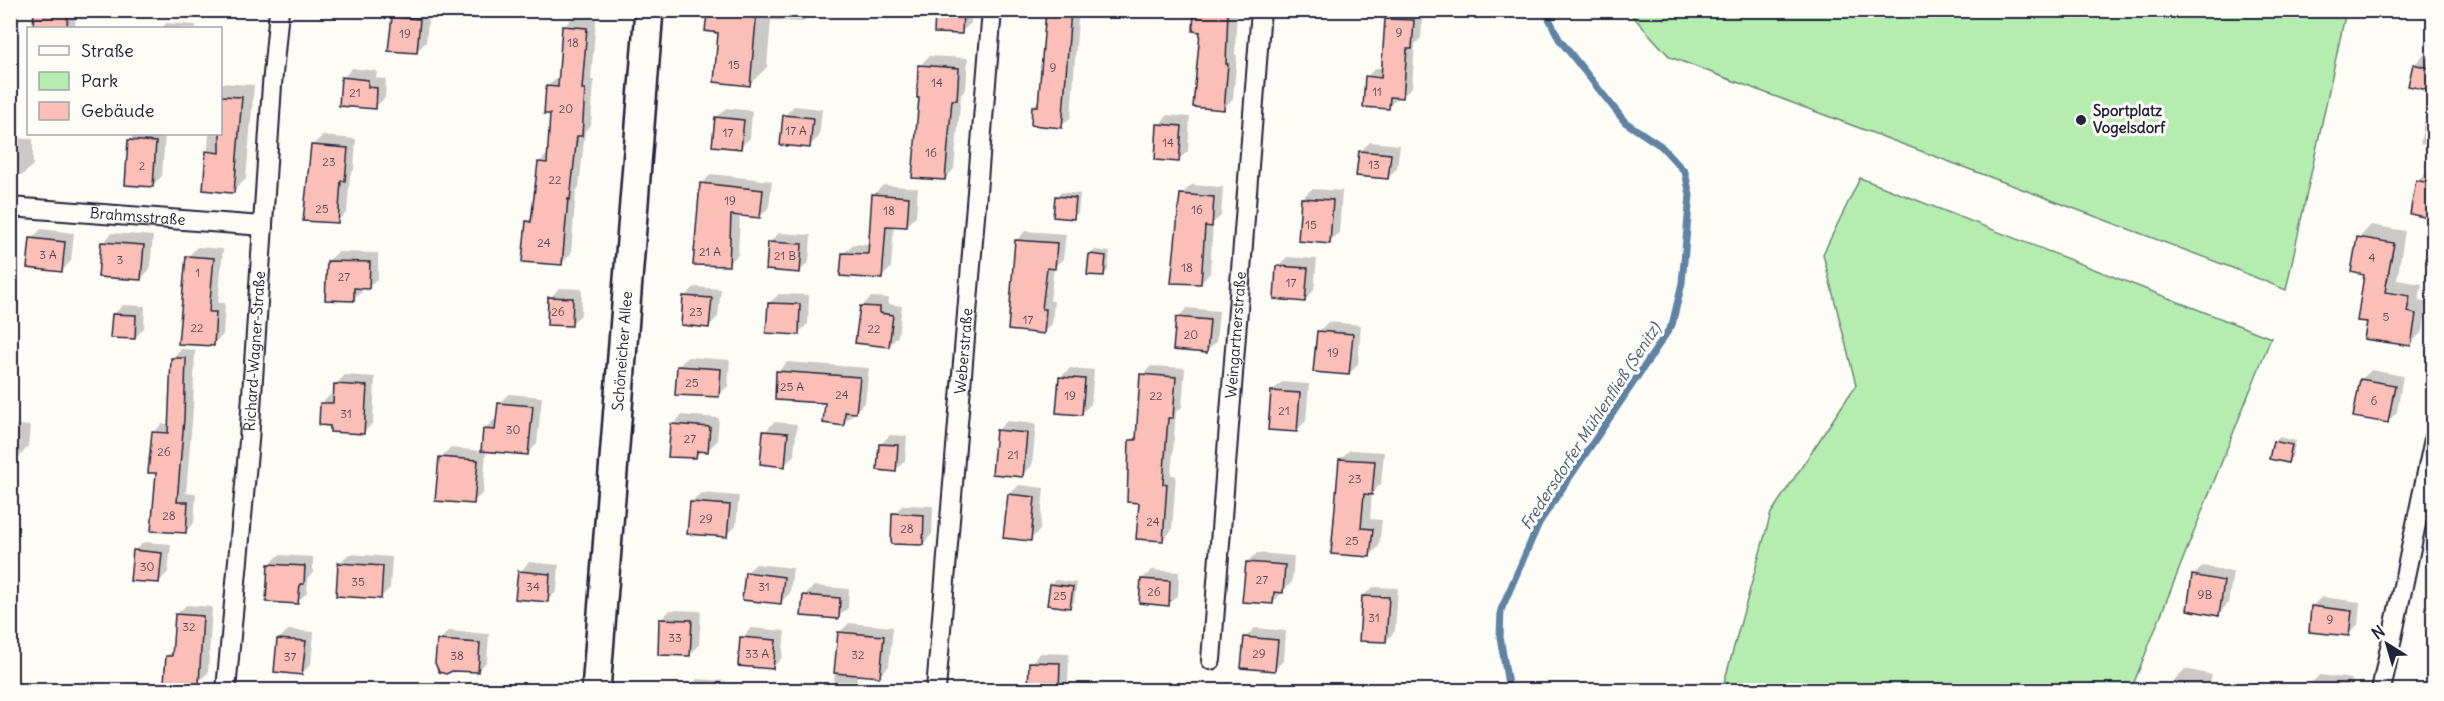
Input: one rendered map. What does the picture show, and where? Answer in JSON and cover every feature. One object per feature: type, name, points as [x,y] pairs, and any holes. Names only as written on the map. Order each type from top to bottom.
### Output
[{"type":"street","name":"Richard-Wagner-Straße","points":[[226,690],[249,441],[279,10]]},
{"type":"street","name":"Schöneicher Allee","points":[[596,690],[648,10]]},
{"type":"street","name":"Weberstraße","points":[[936,690],[992,10]]},
{"type":"street","name":"Weingartnerstraße","points":[[1211,660],[1261,10]]},
{"type":"street","name":"Brahmsstraße","points":[[10,207],[263,226]]},
{"type":"street","points":[[2381,690],[2433,439]]},
{"type":"green space","name":"Sportplatz Vogelsdorf","points":[[1628,11],[2346,11],[2286,290],[1670,57]]},
{"type":"green space","points":[[1860,178],[2271,338],[2131,690],[1722,690],[1771,513],[1856,385],[1823,254]]},
{"type":"building","points":[[34,10],[68,10],[67,27],[33,27]]},
{"type":"building","points":[[736,10],[757,10],[750,86],[714,82],[718,33],[705,31],[707,13],[736,15]]},
{"type":"building","points":[[935,10],[963,10],[962,34],[934,33]]},
{"type":"building","points":[[1046,10],[1071,10],[1062,128],[1031,125],[1032,106],[1038,106]]},
{"type":"building","points":[[1194,10],[1228,10],[1226,64],[1228,64],[1224,110],[1193,107],[1200,32],[1193,31]]},
{"type":"building","points":[[392,17],[420,19],[417,53],[388,51]]},
{"type":"building","points":[[1385,19],[1414,20],[1412,49],[1407,49],[1403,98],[1390,97],[1389,109],[1363,107],[1365,76],[1381,78]]},
{"type":"building","points":[[562,26],[587,28],[582,89],[585,89],[582,136],[577,136],[562,265],[522,262],[526,221],[531,222],[538,162],[547,163],[550,114],[544,114],[546,86],[558,87]]},
{"type":"building","points":[[2413,64],[2433,69],[2433,91],[2408,86]]},
{"type":"building","points":[[918,65],[959,68],[957,100],[952,100],[945,180],[912,178],[919,98],[917,98]]},
{"type":"building","points":[[341,77],[368,80],[368,87],[377,88],[376,109],[339,106]]},
{"type":"building","points":[[222,96],[242,97],[234,193],[203,190],[206,151],[220,153]]},
{"type":"building","points":[[783,115],[813,118],[810,148],[780,145]]},
{"type":"building","points":[[715,117],[744,120],[741,149],[712,146]]},
{"type":"building","points":[[1157,124],[1182,126],[1179,162],[1155,160]]},
{"type":"building","points":[[128,140],[156,142],[153,187],[125,185]]},
{"type":"building","points":[[311,145],[348,148],[345,181],[341,181],[338,223],[303,221]]},
{"type":"building","points":[[1359,151],[1391,154],[1388,179],[1356,176]]},
{"type":"building","points":[[2416,180],[2433,184],[2433,219],[2410,214]]},
{"type":"building","points":[[700,183],[763,190],[760,218],[731,215],[729,266],[693,265]]},
{"type":"building","points":[[872,194],[909,197],[907,227],[886,226],[882,279],[840,276],[842,253],[868,254]]},
{"type":"building","points":[[1180,194],[1214,197],[1212,227],[1205,226],[1201,284],[1171,283]]},
{"type":"building","points":[[1055,196],[1076,198],[1074,219],[1053,217]]},
{"type":"building","points":[[1301,198],[1333,200],[1330,244],[1298,241]]},
{"type":"building","points":[[2357,237],[2394,243],[2385,292],[2410,296],[2407,312],[2416,314],[2411,346],[2364,339],[2367,322],[2357,321],[2364,275],[2351,272]]},
{"type":"building","points":[[30,238],[65,242],[62,272],[27,268]]},
{"type":"building","points":[[1015,240],[1057,243],[1055,269],[1047,268],[1042,309],[1046,309],[1044,334],[1008,330]]},
{"type":"building","points":[[101,242],[144,245],[141,280],[98,277]]},
{"type":"building","points":[[768,242],[802,244],[800,273],[766,270]]},
{"type":"building","points":[[1089,254],[1106,256],[1104,276],[1087,275]]},
{"type":"building","points":[[186,256],[214,258],[209,312],[216,312],[214,346],[178,344]]},
{"type":"building","points":[[327,261],[370,262],[369,289],[354,288],[354,301],[325,300]]},
{"type":"building","points":[[1276,266],[1308,268],[1305,302],[1274,299]]},
{"type":"building","points":[[683,296],[712,298],[709,328],[681,325]]},
{"type":"building","points":[[548,297],[573,298],[572,326],[547,325]]},
{"type":"building","points":[[768,303],[800,304],[799,335],[766,333]]},
{"type":"building","points":[[860,306],[880,307],[880,313],[893,315],[889,347],[855,343]]},
{"type":"building","points":[[112,314],[136,315],[135,339],[110,338]]},
{"type":"building","points":[[1176,317],[1210,320],[1207,353],[1173,350]]},
{"type":"building","points":[[1317,331],[1353,334],[1349,375],[1313,372]]},
{"type":"building","points":[[171,358],[186,358],[184,419],[177,502],[188,502],[186,533],[151,531],[156,473],[148,473],[152,432],[168,433]]},
{"type":"building","points":[[677,366],[721,369],[719,397],[675,395]]},
{"type":"building","points":[[776,371],[860,377],[856,413],[845,412],[844,426],[823,423],[825,403],[775,400]]},
{"type":"building","points":[[1140,374],[1176,377],[1173,418],[1168,418],[1163,484],[1167,484],[1163,541],[1136,539],[1139,503],[1127,502],[1129,440],[1136,440]]},
{"type":"building","points":[[1059,377],[1085,379],[1082,415],[1056,413]]},
{"type":"building","points":[[2360,379],[2395,385],[2388,423],[2353,417]]},
{"type":"building","points":[[334,384],[367,386],[364,434],[330,432],[330,426],[319,425],[320,403],[333,403]]},
{"type":"building","points":[[1271,391],[1300,393],[1297,432],[1268,430]]},
{"type":"building","points":[[498,403],[533,406],[528,455],[481,451],[483,429],[495,430]]},
{"type":"building","points":[[671,424],[710,427],[708,452],[697,451],[696,458],[668,457]]},
{"type":"building","points":[[996,430],[1027,433],[1023,477],[992,474]]},
{"type":"building","points":[[763,431],[788,433],[785,467],[760,464]]},
{"type":"building","points":[[2273,441],[2292,445],[2288,463],[2269,459]]},
{"type":"building","points":[[879,444],[898,445],[896,472],[877,470]]},
{"type":"building","points":[[439,457],[478,460],[474,504],[435,501]]},
{"type":"building","points":[[1339,459],[1375,461],[1372,495],[1364,494],[1361,528],[1373,529],[1370,557],[1331,554]]},
{"type":"building","points":[[1008,494],[1035,497],[1031,541],[1003,538]]},
{"type":"building","points":[[690,502],[730,505],[727,537],[687,534]]},
{"type":"building","points":[[892,513],[924,515],[923,545],[891,544]]},
{"type":"building","points":[[133,550],[162,553],[159,583],[130,581]]},
{"type":"building","points":[[1246,562],[1285,565],[1283,593],[1274,592],[1273,604],[1242,602]]},
{"type":"building","points":[[338,563],[383,566],[381,599],[336,596]]},
{"type":"building","points":[[268,564],[305,566],[304,584],[300,584],[298,604],[266,602]]},
{"type":"building","points":[[518,571],[550,574],[548,602],[515,599]]},
{"type":"building","points":[[745,572],[784,577],[781,604],[742,600]]},
{"type":"building","points":[[2192,575],[2224,581],[2219,616],[2187,610]]},
{"type":"building","points":[[1141,579],[1170,581],[1169,606],[1139,603]]},
{"type":"building","points":[[1050,584],[1073,587],[1070,608],[1047,605]]},
{"type":"building","points":[[803,595],[840,598],[839,619],[801,616]]},
{"type":"building","points":[[1362,596],[1389,597],[1386,642],[1359,641]]},
{"type":"building","points":[[2311,606],[2352,611],[2349,636],[2309,632]]},
{"type":"building","points":[[175,614],[203,616],[199,684],[164,682],[166,656],[172,656]]},
{"type":"building","points":[[659,619],[692,620],[690,656],[658,655]]},
{"type":"building","points":[[838,632],[884,636],[880,677],[834,673]]},
{"type":"building","points":[[740,637],[776,640],[773,669],[738,666]]},
{"type":"building","points":[[1244,637],[1278,640],[1275,671],[1241,668]]},
{"type":"building","points":[[277,639],[306,641],[302,675],[274,672]]},
{"type":"building","points":[[437,640],[480,643],[478,672],[452,671],[446,674],[439,672],[435,663]]},
{"type":"building","points":[[1029,662],[1060,663],[1059,690],[1028,690]]},
{"type":"waterway","name":"Fredersdorfer Mühlenfließ (Senitz)","points":[[1509,690],[1500,637],[1501,610],[1539,523],[1672,325],[1682,283],[1690,195],[1685,172],[1661,146],[1625,122],[1559,39],[1545,10]]},
{"type":"place","name":"Sportplatz Vogelsdorf","points":[[2081,120]]}]
